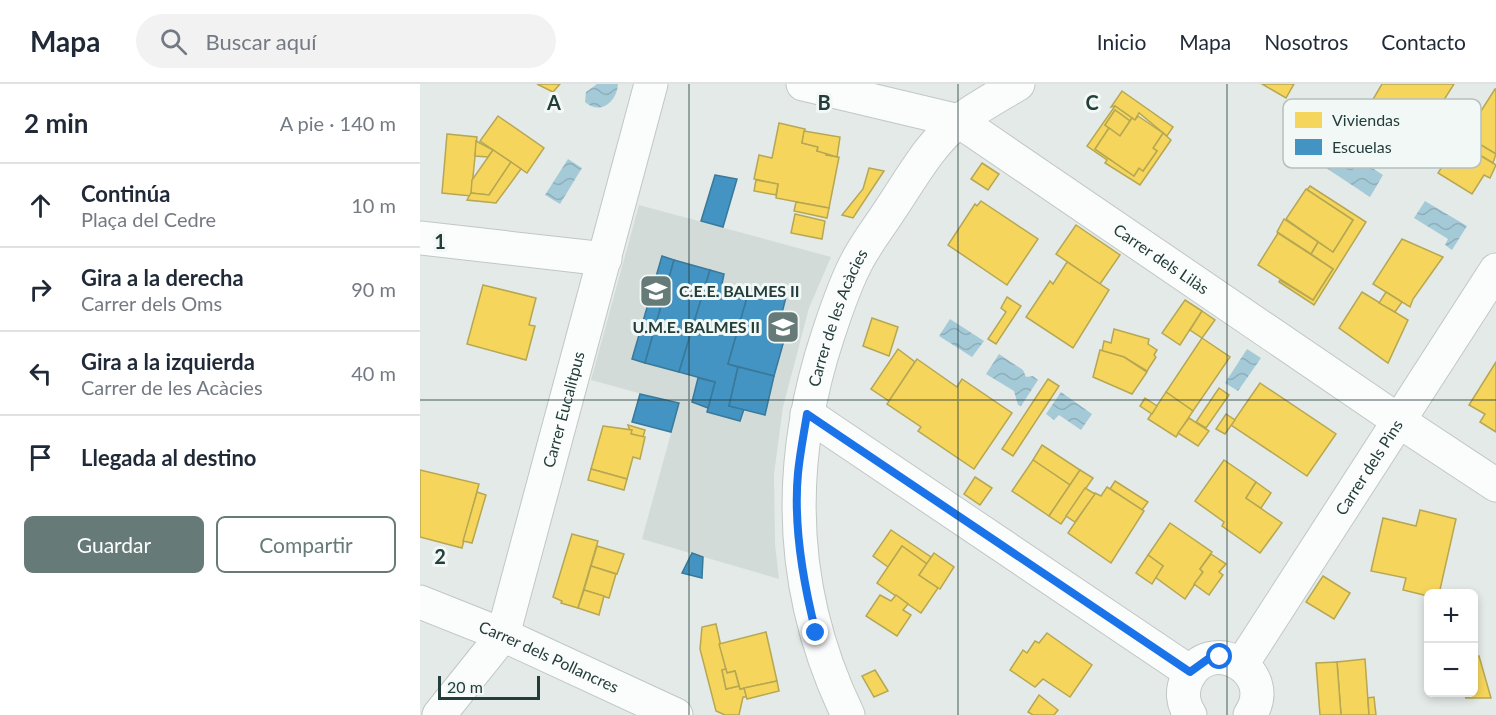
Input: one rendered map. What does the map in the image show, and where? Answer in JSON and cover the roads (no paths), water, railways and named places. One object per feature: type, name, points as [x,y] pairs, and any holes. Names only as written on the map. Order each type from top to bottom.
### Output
[{"type":"street","name":"Carrer Eucalitpus","points":[[440,715],[503,635],[651,84]]},
{"type":"street","name":"Carrer dels Lilàs","points":[[803,84],[959,121],[1496,485]]},
{"type":"street","name":"Carrer de les Acàcies","points":[[848,715],[828,672],[806,592],[797,513],[798,473],[807,414],[819,363],[856,263],[933,146],[959,121],[1017,84]]},
{"type":"street","points":[[420,238],[604,259]]},
{"type":"street","name":"Carrer dels Pins","points":[[1242,664],[1496,270]]},
{"type":"street","points":[[807,414],[1190,672]]},
{"type":"street","name":"Carrer dels Pollancres","points":[[420,602],[503,635],[676,715]]},
{"type":"street","points":[[1190,715],[1183,696],[1184,684],[1190,672],[1203,661],[1220,657],[1242,664],[1251,673],[1256,685],[1257,697],[1250,715]]},
{"type":"water","points":[[597,84],[618,84],[615,96],[602,107],[591,106],[585,102],[586,92]]},
{"type":"water","points":[[568,159],[582,168],[560,204],[545,195]]},
{"type":"water","points":[[1326,168],[1372,168],[1383,175],[1370,197]]},
{"type":"water","points":[[1425,201],[1467,226],[1452,250],[1445,245],[1448,239],[1414,218]]},
{"type":"water","points":[[950,319],[984,341],[972,357],[939,336]]},
{"type":"water","points":[[1247,349],[1261,358],[1238,391],[1225,383]]},
{"type":"water","points":[[999,354],[1023,370],[1026,377],[1033,376],[1038,380],[1021,406],[1018,405],[1014,391],[986,374]]},
{"type":"water","points":[[1061,392],[1092,414],[1081,430],[1059,415],[1054,420],[1046,414]]},
{"type":"place","name":"C.E.E. BALMES II","points":[[656,291]]},
{"type":"place","name":"U.M.E. BALMES II","points":[[783,327]]}]
